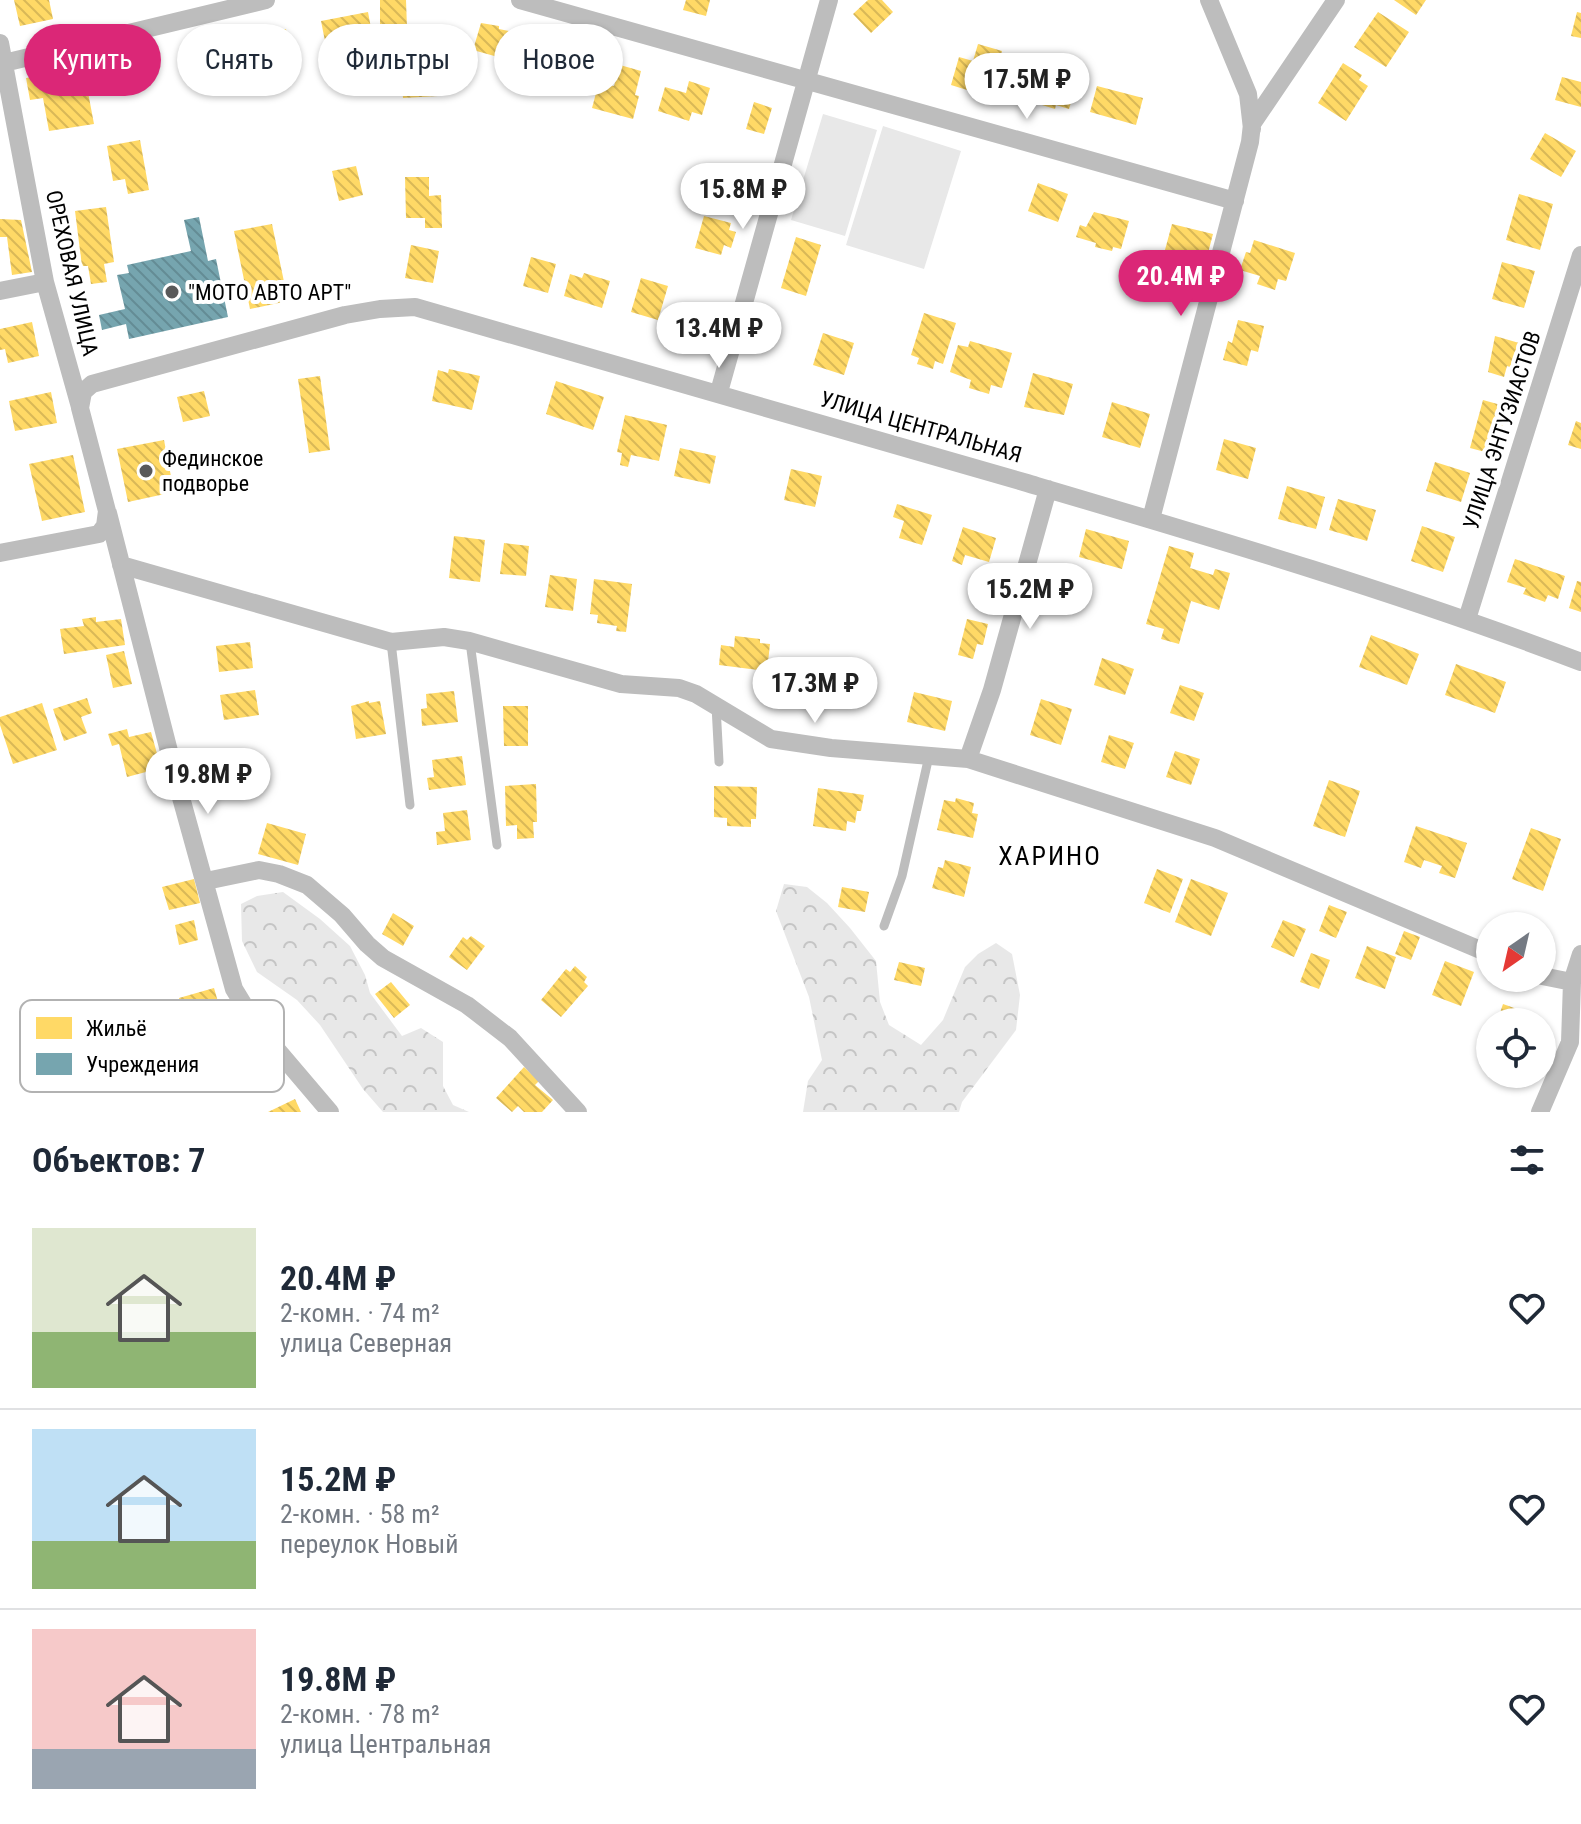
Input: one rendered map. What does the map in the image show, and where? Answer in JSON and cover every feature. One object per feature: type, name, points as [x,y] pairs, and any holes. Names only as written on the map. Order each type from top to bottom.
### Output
[{"type":"street","points":[[4,63],[266,0]]},
{"type":"street","points":[[520,0],[1236,198]]},
{"type":"street","points":[[719,392],[829,0]]},
{"type":"street","points":[[1151,519],[1250,142],[1252,124],[1248,94],[1209,0]]},
{"type":"street","points":[[1252,124],[1336,0]]},
{"type":"street","name":"ОРЕХОВАЯ УЛИЦА","points":[[0,43],[45,282],[107,511]]},
{"type":"street","name":"УЛИЦА ЭНТУЗИАСТОВ","points":[[1467,619],[1581,255]]},
{"type":"street","points":[[0,291],[45,282]]},
{"type":"street","name":"УЛИЦА ЦЕНТРАЛЬНАЯ","points":[[80,408],[83,392],[103,379],[345,315],[415,307],[719,392],[1151,519],[1467,619],[1581,662]]},
{"type":"street","points":[[968,759],[992,690],[1048,489]]},
{"type":"street","points":[[0,553],[99,534],[105,526],[107,511]]},
{"type":"street","points":[[107,511],[180,794],[239,1000]]},
{"type":"street","points":[[121,565],[391,642],[444,637],[469,641],[621,684],[679,688],[696,694],[771,739],[831,748],[968,759],[1215,838],[1476,948]]},
{"type":"street","points":[[206,881],[259,870],[279,874],[314,890],[383,958],[467,1005],[510,1038],[578,1112]]},
{"type":"street","points":[[1540,1112],[1570,1042],[1572,982],[1581,954]]},
{"type":"street","points":[[1556,979],[1572,982]]},
{"type":"street","points":[[284,1058],[330,1112]]},
{"type":"lane","points":[[469,641],[497,845]]},
{"type":"lane","points":[[391,642],[410,805]]},
{"type":"lane","points":[[716,706],[719,762]]},
{"type":"lane","points":[[884,926],[902,876],[929,756]]},
{"type":"green space","points":[[823,114],[877,130],[845,236],[791,220]]},
{"type":"green space","points":[[883,126],[961,151],[924,269],[846,245]]},
{"type":"green space","points":[[784,884],[807,887],[850,928],[876,961],[880,1002],[889,1025],[921,1045],[943,1020],[965,967],[978,954],[996,943],[1012,954],[1020,995],[1016,1030],[962,1102],[959,1112],[803,1112],[808,1081],[822,1060],[809,997],[776,911]]},
{"type":"green space","points":[[283,892],[350,946],[365,975],[370,993],[402,1036],[421,1028],[443,1042],[443,1086],[453,1105],[469,1112],[383,1112],[363,1089],[320,1025],[297,1000],[257,972],[242,941],[241,904],[257,896]]},
{"type":"building: Жильё","points":[[14,0],[49,0],[53,19],[20,26]]},
{"type":"building: Жильё","points":[[380,0],[406,0],[407,24],[380,24]]},
{"type":"building: Жильё","points":[[686,0],[710,0],[706,16],[683,10]]},
{"type":"building: Жильё","points":[[868,0],[882,0],[893,12],[871,33],[853,14]]},
{"type":"building: Жильё","points":[[1394,0],[1426,0],[1416,15]]},
{"type":"building: Жильё","points":[[368,12],[370,24],[322,24],[321,21]]},
{"type":"building: Жильё","points":[[1378,12],[1409,32],[1386,67],[1354,47]]},
{"type":"building: Жильё","points":[[1577,12],[1581,13],[1581,38],[1571,36]]},
{"type":"building: Жильё","points":[[481,23],[494,25],[494,56],[478,51]]},
{"type":"building: Жильё","points":[[978,44],[1002,51],[992,88],[970,81],[967,90],[951,85],[959,57],[973,61]]},
{"type":"building: Жильё","points":[[1036,54],[1058,61],[1055,71],[1078,78],[1069,109],[1056,105],[1055,109],[1042,105],[1043,101],[1024,96]]},
{"type":"building: Жильё","points":[[1343,63],[1362,75],[1359,80],[1368,86],[1346,121],[1318,103]]},
{"type":"building: Жильё","points":[[623,66],[641,71],[633,119],[592,108],[595,96],[623,96]]},
{"type":"building: Жильё","points":[[1562,77],[1581,82],[1581,107],[1555,100]]},
{"type":"building: Жильё","points":[[689,81],[710,88],[702,115],[692,112],[689,121],[658,111],[665,87],[686,93]]},
{"type":"building: Жильё","points":[[1097,86],[1143,98],[1136,125],[1090,112]]},
{"type":"building: Жильё","points":[[29,96],[89,96],[94,124],[49,131],[43,98],[30,100]]},
{"type":"building: Жильё","points":[[754,102],[772,108],[764,134],[746,129]]},
{"type":"building: Жильё","points":[[1545,133],[1576,151],[1561,177],[1530,159]]},
{"type":"building: Жильё","points":[[140,140],[149,190],[128,194],[125,179],[113,181],[107,146]]},
{"type":"building: Жильё","points":[[356,166],[363,195],[339,201],[332,171]]},
{"type":"building: Жильё","points":[[405,177],[429,177],[429,196],[441,195],[442,228],[425,228],[425,218],[406,218]]},
{"type":"building: Жильё","points":[[1038,183],[1068,194],[1058,222],[1028,211]]},
{"type":"building: Жильё","points":[[1519,194],[1553,204],[1540,250],[1506,240]]},
{"type":"building: Жильё","points":[[106,207],[114,262],[104,264],[107,282],[91,284],[88,266],[82,266],[75,211]]},
{"type":"building: Жильё","points":[[1094,212],[1129,221],[1121,249],[1113,247],[1112,251],[1095,247],[1096,243],[1076,237],[1080,225],[1086,227]]},
{"type":"building: Жильё","points":[[704,216],[731,223],[729,230],[736,232],[731,248],[724,245],[721,255],[695,248]]},
{"type":"building: Жильё","points":[[0,219],[21,220],[32,272],[12,275],[7,237],[0,237]]},
{"type":"building: Жильё","points":[[272,224],[288,301],[250,309],[234,231]]},
{"type":"building: Жильё","points":[[1172,224],[1213,234],[1203,272],[1162,261]]},
{"type":"building: Жильё","points":[[796,237],[821,245],[806,296],[781,288]]},
{"type":"building: Жильё","points":[[1254,240],[1295,253],[1286,281],[1278,279],[1275,290],[1257,284],[1260,276],[1240,270]]},
{"type":"building: Жильё","points":[[411,245],[439,251],[433,283],[405,278]]},
{"type":"building: Жильё","points":[[531,257],[556,264],[548,293],[523,286]]},
{"type":"building: Жильё","points":[[1502,262],[1535,271],[1524,308],[1492,299]]},
{"type":"building: Жильё","points":[[584,273],[610,281],[602,308],[564,296],[570,274],[582,278]]},
{"type":"building: Жильё","points":[[641,278],[668,286],[658,320],[631,312]]},
{"type":"building: Жильё","points":[[924,313],[956,323],[943,364],[935,361],[933,369],[917,364],[919,358],[911,355]]},
{"type":"building: Жильё","points":[[1238,320],[1264,326],[1258,352],[1251,350],[1247,366],[1223,360],[1228,341],[1232,343]]},
{"type":"building: Жильё","points":[[32,322],[39,356],[8,363],[5,349],[0,350],[0,329]]},
{"type":"building: Жильё","points":[[823,333],[854,343],[844,375],[813,365]]},
{"type":"building: Жильё","points":[[1495,336],[1526,345],[1519,370],[1507,366],[1504,377],[1488,372]]},
{"type":"building: Жильё","points":[[970,341],[1012,353],[1002,388],[991,385],[989,394],[969,388],[971,380],[950,372],[958,345],[968,347]]},
{"type":"building: Жильё","points":[[449,369],[480,376],[472,410],[432,401],[438,370],[448,373]]},
{"type":"building: Жильё","points":[[1033,373],[1073,384],[1064,415],[1024,407]]},
{"type":"building: Жильё","points":[[320,376],[330,450],[309,453],[298,379]]},
{"type":"building: Жильё","points":[[556,381],[604,397],[593,430],[546,414]]},
{"type":"building: Жильё","points":[[204,391],[210,416],[183,422],[177,397]]},
{"type":"building: Жильё","points":[[51,392],[57,423],[15,431],[9,401]]},
{"type":"building: Жильё","points":[[1483,400],[1508,407],[1499,439],[1504,440],[1501,450],[1491,447],[1489,453],[1470,448]]},
{"type":"building: Жильё","points":[[1112,402],[1150,414],[1140,448],[1102,437]]},
{"type":"building: Жильё","points":[[625,415],[667,425],[659,461],[631,455],[628,467],[620,465],[622,453],[617,452]]},
{"type":"building: Жильё","points":[[1576,421],[1581,423],[1581,449],[1568,445]]},
{"type":"building: Жильё","points":[[1224,439],[1256,448],[1248,479],[1216,470]]},
{"type":"building: Жильё","name":"Фединское подворье","points":[[164,440],[174,492],[128,502],[117,449]]},
{"type":"building: Жильё","points":[[680,448],[716,456],[710,484],[674,476]]},
{"type":"building: Жильё","points":[[73,455],[85,512],[42,521],[29,464]]},
{"type":"building: Жильё","points":[[1435,462],[1470,473],[1461,502],[1426,491]]},
{"type":"building: Жильё","points":[[791,469],[822,476],[815,507],[784,500]]},
{"type":"building: Жильё","points":[[1287,486],[1325,497],[1316,529],[1278,519]]},
{"type":"building: Жильё","points":[[1338,499],[1376,510],[1367,541],[1329,530]]},
{"type":"building: Жильё","points":[[897,504],[932,515],[922,545],[899,538],[904,521],[893,517]]},
{"type":"building: Жильё","points":[[1422,526],[1455,537],[1443,572],[1411,561]]},
{"type":"building: Жильё","points":[[963,527],[996,538],[989,562],[965,555],[962,565],[952,561]]},
{"type":"building: Жильё","points":[[1086,529],[1129,541],[1122,569],[1079,557]]},
{"type":"building: Жильё","points":[[454,536],[485,540],[480,582],[449,578]]},
{"type":"building: Жильё","points":[[504,543],[529,546],[526,576],[500,574]]},
{"type":"building: Жильё","points":[[1169,546],[1194,553],[1190,568],[1213,575],[1215,569],[1230,573],[1219,610],[1191,601],[1179,644],[1161,639],[1164,629],[1146,624]]},
{"type":"building: Жильё","points":[[1515,559],[1565,576],[1558,599],[1548,595],[1545,602],[1523,594],[1526,588],[1507,582]]},
{"type":"building: Жильё","points":[[550,575],[577,579],[573,611],[545,607]]},
{"type":"building: Жильё","points":[[594,579],[632,584],[626,632],[616,631],[617,626],[597,623],[598,615],[590,614]]},
{"type":"building: Жильё","points":[[1577,581],[1581,582],[1581,612],[1569,608]]},
{"type":"building: Жильё","points":[[96,617],[96,622],[121,619],[125,645],[64,654],[60,629],[84,626],[82,619]]},
{"type":"building: Жильё","points":[[967,619],[988,624],[983,645],[977,644],[973,659],[958,655]]},
{"type":"building: Жильё","points":[[1371,635],[1419,654],[1407,685],[1359,667]]},
{"type":"building: Жильё","points":[[735,636],[760,639],[760,643],[770,644],[767,671],[719,665],[721,645],[734,647]]},
{"type":"building: Жильё","points":[[250,642],[253,668],[219,672],[216,646]]},
{"type":"building: Жильё","points":[[124,651],[132,684],[113,688],[106,655]]},
{"type":"building: Жильё","points":[[1102,658],[1134,669],[1125,695],[1094,685]]},
{"type":"building: Жильё","points":[[1456,664],[1506,682],[1495,713],[1445,695]]},
{"type":"building: Жильё","points":[[813,665],[842,671],[836,698],[807,692]]},
{"type":"building: Жильё","points":[[1180,685],[1204,693],[1194,721],[1170,713]]},
{"type":"building: Жильё","points":[[255,690],[259,715],[224,720],[220,695]]},
{"type":"building: Жильё","points":[[454,691],[458,722],[422,726],[421,709],[427,708],[426,694]]},
{"type":"building: Жильё","points":[[914,692],[952,701],[945,731],[907,722]]},
{"type":"building: Жильё","points":[[87,698],[92,713],[81,717],[87,733],[64,741],[53,709]]},
{"type":"building: Жильё","points":[[1041,699],[1072,709],[1061,745],[1030,735]]},
{"type":"building: Жильё","points":[[380,701],[386,734],[356,739],[351,706]]},
{"type":"building: Жильё","points":[[42,703],[57,750],[13,764],[0,717]]},
{"type":"building: Жильё","points":[[503,706],[528,706],[528,746],[504,746]]},
{"type":"building: Жильё","points":[[127,729],[129,737],[151,732],[161,768],[127,777],[119,744],[112,746],[108,734]]},
{"type":"building: Жильё","points":[[1109,735],[1134,743],[1125,769],[1101,762]]},
{"type":"building: Жильё","points":[[1175,751],[1200,759],[1191,785],[1166,777]]},
{"type":"building: Жильё","points":[[462,756],[466,785],[429,790],[427,778],[434,777],[432,760]]},
{"type":"building: Жильё","points":[[1329,780],[1360,791],[1345,837],[1313,826]]},
{"type":"building: Жильё","points":[[536,784],[537,822],[533,822],[534,838],[517,839],[517,825],[506,826],[505,786]]},
{"type":"building: Жильё","points":[[714,786],[757,787],[756,819],[751,819],[751,827],[727,826],[727,818],[714,817]]},
{"type":"building: Жильё","points":[[818,788],[864,795],[855,823],[847,821],[846,831],[813,826]]},
{"type":"building: Жильё","points":[[956,798],[974,803],[972,813],[978,814],[973,838],[937,830],[944,800],[955,802]]},
{"type":"building: Жильё","points":[[467,810],[471,840],[437,845],[436,832],[445,831],[443,813]]},
{"type":"building: Жильё","points":[[267,823],[306,834],[298,865],[258,854]]},
{"type":"building: Жильё","points":[[1416,826],[1467,843],[1455,878],[1439,873],[1442,866],[1424,860],[1421,868],[1404,862]]},
{"type":"building: Жильё","points":[[1531,828],[1561,839],[1543,891],[1512,879]]},
{"type":"building: Жильё","points":[[945,860],[971,867],[964,897],[932,888],[938,867],[943,868]]},
{"type":"building: Жильё","points":[[1157,869],[1183,879],[1170,913],[1144,903]]},
{"type":"building: Жильё","points":[[194,879],[200,903],[169,910],[162,887]]},
{"type":"building: Жильё","points":[[1191,879],[1228,893],[1211,936],[1175,922]]},
{"type":"building: Жильё","points":[[842,887],[869,892],[865,912],[838,907]]},
{"type":"building: Жильё","points":[[1329,905],[1347,912],[1336,938],[1319,931]]},
{"type":"building: Жильё","points":[[393,913],[414,926],[403,946],[382,934]]},
{"type":"building: Жильё","points":[[194,920],[198,940],[179,945],[175,925]]},
{"type":"building: Жильё","points":[[1283,920],[1306,929],[1294,957],[1271,947]]},
{"type":"building: Жильё","points":[[1404,931],[1420,937],[1411,960],[1395,954]]},
{"type":"building: Жильё","points":[[471,936],[485,946],[467,970],[449,957],[463,937],[467,940]]},
{"type":"building: Жильё","points":[[1367,946],[1396,957],[1385,989],[1355,978]]},
{"type":"building: Жильё","points":[[1311,953],[1330,960],[1319,989],[1300,982]]},
{"type":"building: Жильё","points":[[1445,961],[1474,972],[1461,1006],[1432,995]]},
{"type":"building: Жильё","points":[[899,962],[925,968],[921,986],[894,980]]},
{"type":"building: Жильё","points":[[575,966],[587,977],[584,982],[588,986],[561,1017],[541,1000],[566,969],[570,972]]},
{"type":"building: Жильё","points":[[391,982],[410,1005],[394,1018],[375,994]]},
{"type":"building: Жильё","points":[[214,988],[217,1000],[180,1000]]},
{"type":"building: Жильё","points":[[524,1067],[539,1081],[535,1085],[553,1100],[542,1112],[524,1112],[518,1106],[512,1112],[496,1098]]},
{"type":"building: Жильё","points":[[295,1099],[301,1112],[268,1112]]},
{"type":"building: Учреждения","name":"\"МОТО АВТО АРТ\"","points":[[199,217],[208,261],[216,259],[228,317],[129,339],[126,324],[102,330],[99,315],[125,309],[117,275],[129,273],[127,265],[191,251],[184,220]]},
{"type":"place","name":"\"МОТО АВТО АРТ\"","points":[[172,292]]},
{"type":"place","name":"Фединское подворье","points":[[146,471]]},
{"type":"district","name":"ХАРИНО","points":[[1050,856]]}]
